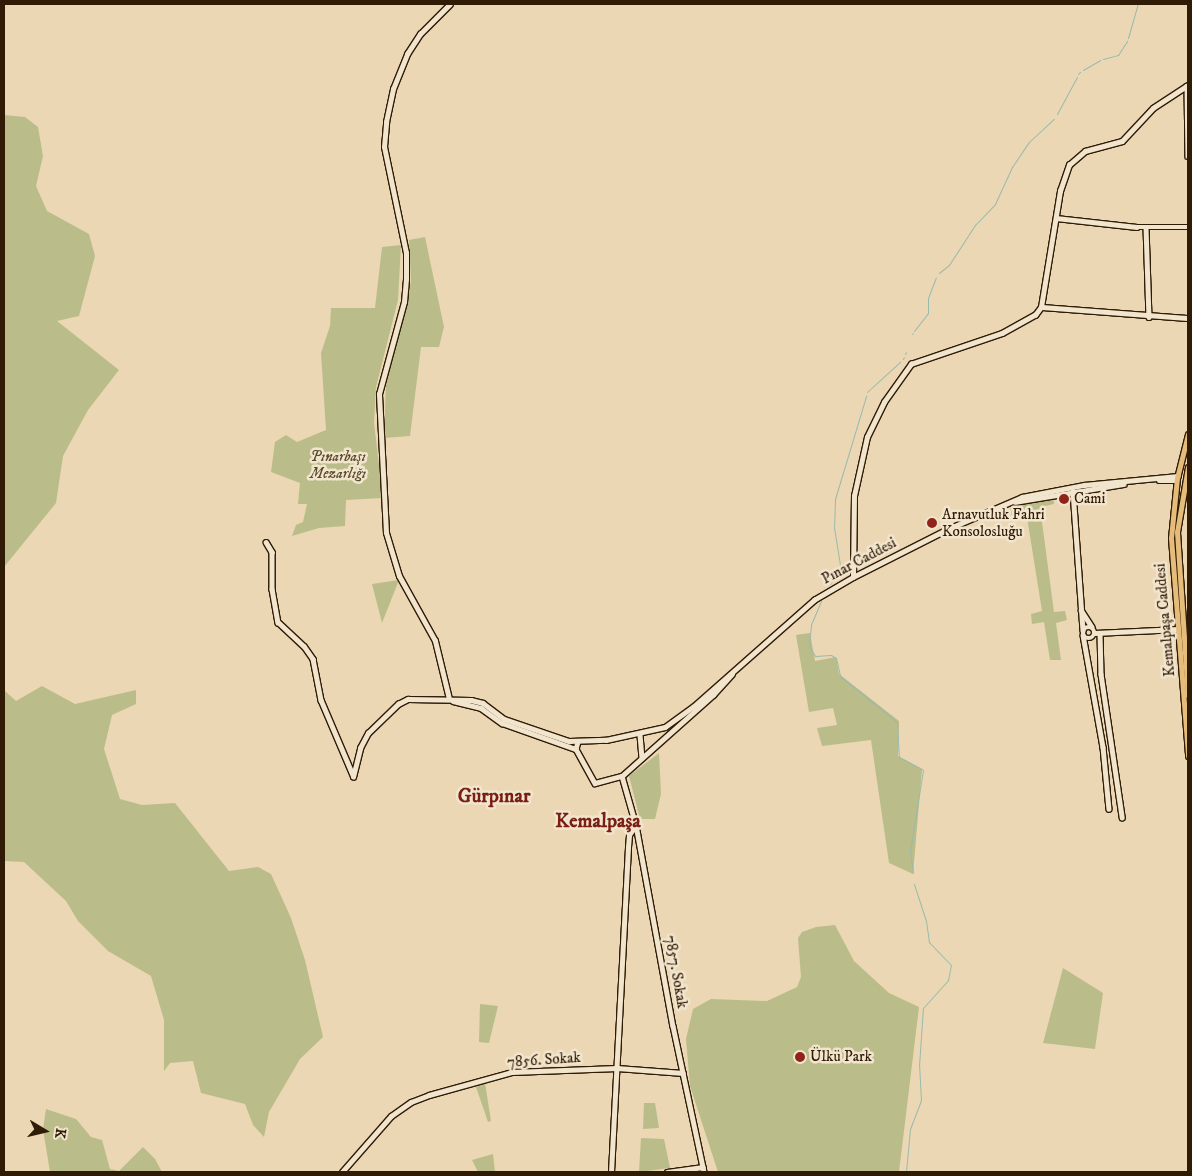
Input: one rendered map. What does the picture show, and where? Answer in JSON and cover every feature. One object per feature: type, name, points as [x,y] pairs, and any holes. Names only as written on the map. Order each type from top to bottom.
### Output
[{"type":"main road","name":"Kemalpaşa Caddesi","points":[[1188,434],[1178,479],[1171,538],[1188,756]]},
{"type":"main road","name":"Kemalpaşa Caddesi","points":[[1188,467],[1188,477],[1177,532],[1188,696]]},
{"type":"main road","points":[[1178,479],[1188,477]]},
{"type":"main road","points":[[1178,479],[1186,484]]},
{"type":"street","points":[[449,699],[435,641],[399,576],[386,532],[379,394],[404,302],[406,279],[406,253],[384,147],[386,122],[393,89],[407,54],[420,34],[450,4]]},
{"type":"street","points":[[1188,85],[1188,156]]},
{"type":"street","points":[[853,577],[854,496],[867,437],[884,402],[912,364],[1002,333],[1035,315],[1041,307],[1063,178],[1073,159],[1085,151],[1122,141],[1153,108],[1188,85]]},
{"type":"street","points":[[1056,218],[1146,227],[1188,227]]},
{"type":"street","points":[[1146,227],[1149,317]]},
{"type":"street","points":[[1041,307],[1149,317],[1188,318]]},
{"type":"street","name":"Pınar Caddesi","points":[[1004,504],[1073,491],[1178,479]]},
{"type":"street","name":"Pınar Caddesi","points":[[576,749],[595,783],[622,776],[741,663],[814,600],[853,577],[1004,504],[1084,484],[1178,479]]},
{"type":"street","points":[[1073,491],[1083,633],[1103,747],[1109,809]]},
{"type":"street","points":[[266,542],[272,552],[272,589],[278,622],[304,646],[313,659],[321,700],[353,777],[360,748],[368,733],[398,704],[408,699],[449,699],[483,703],[504,719],[578,742],[642,734],[677,723]]},
{"type":"street","points":[[1081,609],[1092,628],[1098,633],[1122,817]]},
{"type":"street","points":[[1083,633],[1092,628]]},
{"type":"street","points":[[1086,649],[1092,638],[1098,633],[1178,630]]},
{"type":"street","points":[[1083,633],[1092,638]]},
{"type":"street","points":[[449,699],[481,708],[502,723],[576,749],[578,742]]},
{"type":"street","points":[[642,734],[648,753]]},
{"type":"street","points":[[642,734],[642,758]]},
{"type":"street","points":[[1103,747],[1113,746]]},
{"type":"street","name":"7857. Sokak","points":[[622,776],[636,825],[683,1073],[704,1170]]},
{"type":"street","points":[[611,1172],[628,847],[629,835],[636,825]]},
{"type":"street","name":"7856. Sokak","points":[[342,1172],[378,1129],[411,1102],[512,1072],[617,1068],[683,1073]]},
{"type":"street","points":[[667,1172],[704,1170]]},
{"type":"green space","points":[[4,115],[25,117],[38,127],[43,156],[36,186],[47,211],[89,234],[95,256],[79,316],[57,321],[119,370],[88,410],[63,456],[56,503],[4,567]]},
{"type":"green space","points":[[425,237],[444,327],[439,347],[421,347],[410,436],[384,438],[386,385],[411,281],[409,240]]},
{"type":"green space","name":"Pınarbaşı Mezarlığı","points":[[401,245],[398,300],[376,387],[374,423],[383,498],[346,500],[345,526],[319,528],[292,536],[296,525],[303,522],[307,504],[298,504],[300,483],[271,472],[275,442],[286,435],[297,442],[326,430],[321,353],[330,326],[331,308],[375,308],[382,247]]},
{"type":"green space","points":[[1053,496],[1054,504],[1040,507],[1054,612],[1065,611],[1067,620],[1056,623],[1061,660],[1050,660],[1044,622],[1032,624],[1031,614],[1042,611],[1026,511],[1011,515],[1010,507]]},
{"type":"green space","points":[[399,580],[382,623],[372,584]]},
{"type":"green space","points":[[810,633],[815,661],[836,657],[839,674],[899,721],[898,756],[922,769],[913,874],[889,863],[871,740],[822,746],[817,728],[837,725],[833,708],[809,712],[796,635]]},
{"type":"green space","points":[[42,686],[75,704],[136,690],[136,704],[112,715],[104,749],[120,799],[142,805],[175,803],[229,871],[258,867],[271,874],[291,918],[305,960],[323,1037],[300,1059],[269,1112],[264,1137],[253,1125],[245,1104],[201,1093],[193,1061],[170,1063],[164,1071],[164,1020],[151,976],[108,951],[78,921],[66,901],[24,862],[4,861],[4,690],[16,701]]},
{"type":"green space","points":[[659,753],[661,794],[655,819],[640,819],[629,776]]},
{"type":"green space","name":"Ülkü Park","points":[[835,925],[854,961],[889,993],[919,1007],[899,1172],[718,1172],[690,1086],[686,1039],[693,1009],[711,999],[767,1001],[797,987],[801,977],[798,938],[802,932],[816,927]]},
{"type":"green space","points":[[1063,968],[1103,993],[1095,1049],[1043,1043]]},
{"type":"green space","points":[[480,1004],[498,1006],[489,1043],[479,1042]]},
{"type":"green space","points":[[485,1083],[491,1121],[488,1122],[476,1087]]},
{"type":"green space","points":[[644,1103],[655,1103],[659,1128],[643,1129]]},
{"type":"green space","points":[[46,1109],[76,1119],[91,1137],[102,1140],[110,1169],[119,1171],[143,1147],[155,1159],[162,1172],[50,1172],[43,1129]]},
{"type":"green space","points":[[641,1138],[664,1139],[670,1168],[639,1172]]},
{"type":"green space","points":[[493,1154],[495,1172],[478,1172],[472,1160]]},
{"type":"waterway","points":[[1128,38],[1138,4]]},
{"type":"waterway","points":[[1103,59],[1118,55],[1127,41]]},
{"type":"waterway","points":[[1083,70],[1100,60]]},
{"type":"waterway","points":[[1057,114],[1077,77]]},
{"type":"waterway","points":[[939,273],[949,265],[975,225],[995,204],[1012,167],[1029,142],[1054,119]]},
{"type":"waterway","points":[[914,331],[928,313],[928,298],[936,277]]},
{"type":"waterway","points":[[867,392],[900,362]]},
{"type":"waterway","points":[[840,565],[834,529],[835,499],[866,396]]},
{"type":"waterway","points":[[830,584],[838,570]]},
{"type":"waterway","points":[[821,601],[811,625],[809,646],[815,656],[831,655],[836,658],[840,676],[897,722],[899,757],[923,770],[910,851],[913,873]]},
{"type":"waterway","points":[[906,1172],[910,1129],[921,1101],[919,1066],[923,1008],[948,980],[951,965],[929,942],[926,921],[914,884]]},
{"type":"place","name":"Cami","points":[[1064,499]]},
{"type":"place","name":"Arnavutluk Fahri Konsolosluğu","points":[[932,523]]},
{"type":"place","name":"Ülkü Park","points":[[800,1057]]},
{"type":"district","name":"Gürpınar","points":[[494,796]]},
{"type":"district","name":"Kemalpaşa","points":[[598,821]]}]
